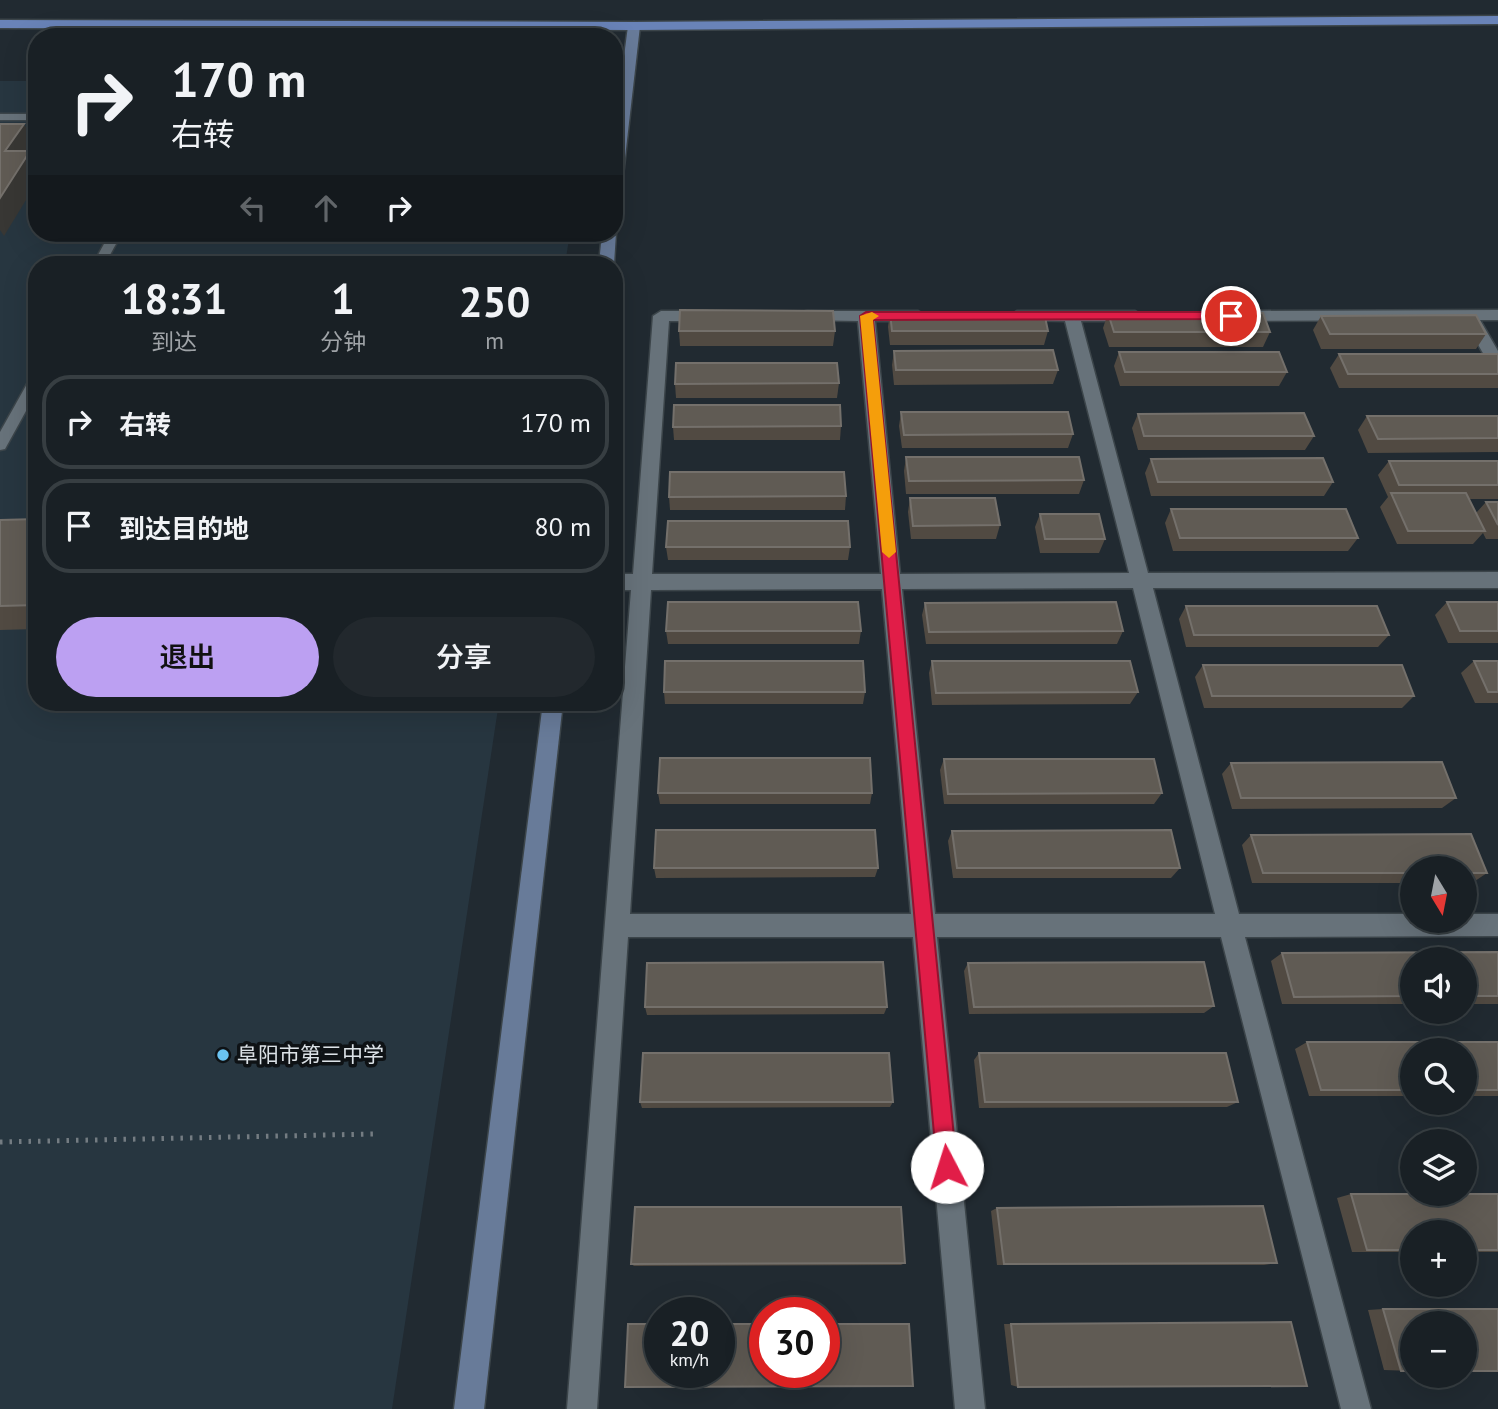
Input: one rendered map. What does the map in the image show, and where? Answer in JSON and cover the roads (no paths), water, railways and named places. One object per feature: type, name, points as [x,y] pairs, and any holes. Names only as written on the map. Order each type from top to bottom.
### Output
[{"type":"main road","points":[[469,28],[1498,20]]},
{"type":"main road","points":[[0,24],[127,28]]},
{"type":"street","points":[[623,118],[634,26]]},
{"type":"street","points":[[1469,315],[1498,365]]},
{"type":"street","points":[[1222,316],[1498,315]]},
{"type":"street","points":[[582,1409],[661,316],[729,316]]},
{"type":"street","points":[[784,316],[935,316]]},
{"type":"street","points":[[866,316],[970,1409]]},
{"type":"street","points":[[1003,316],[1154,316]]},
{"type":"street","points":[[1072,316],[1356,1409]]},
{"type":"street","points":[[623,582],[1498,580]]},
{"type":"street","points":[[469,1409],[553,711]]},
{"type":"street","points":[[617,926],[1498,925]]},
{"type":"lane","points":[[0,117],[28,117]]},
{"type":"lane","points":[[0,445],[28,394]]},
{"type":"place","name":"阜阳市第三中学","points":[[223,1055]]}]
